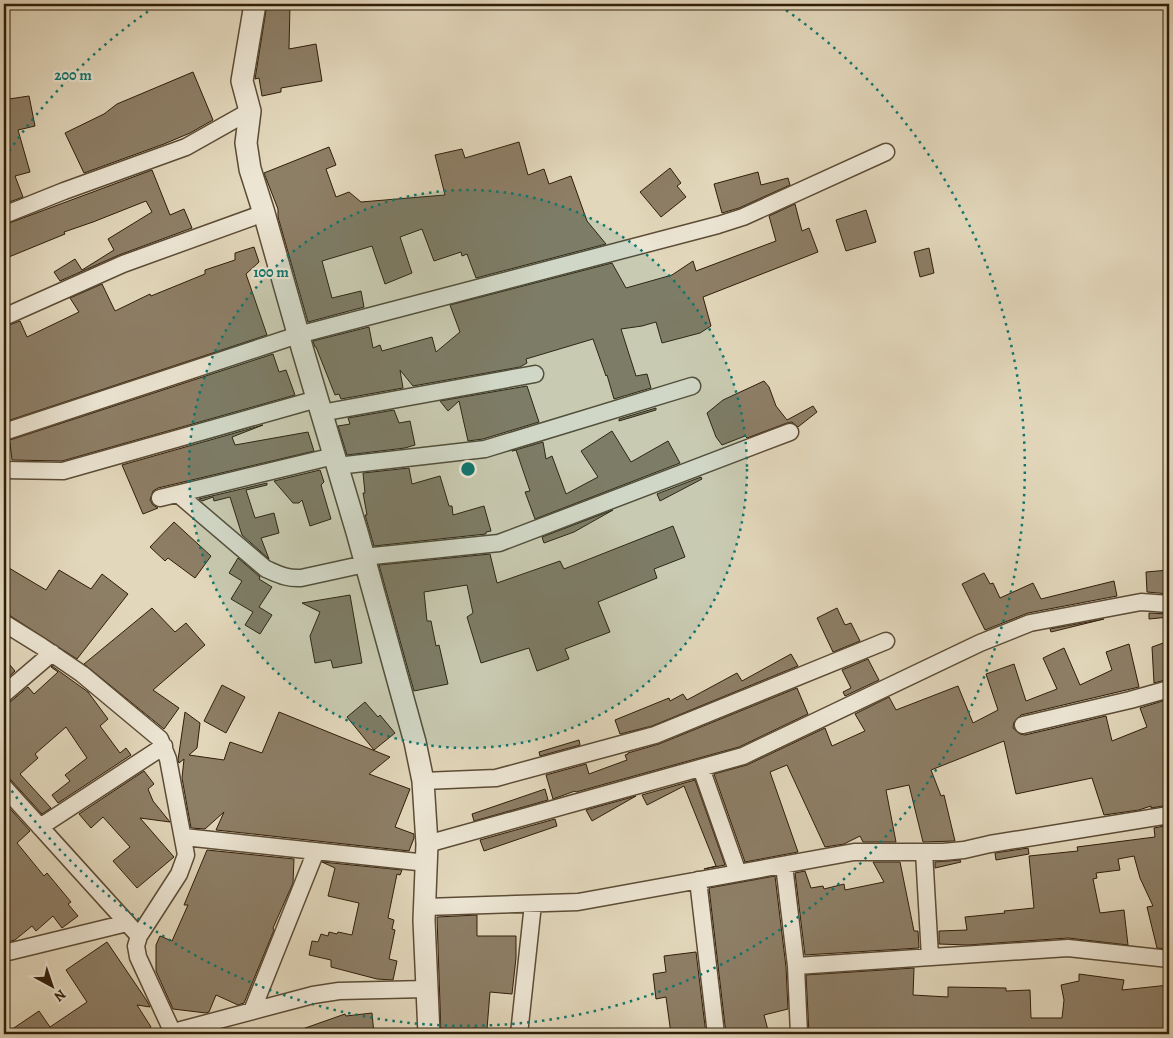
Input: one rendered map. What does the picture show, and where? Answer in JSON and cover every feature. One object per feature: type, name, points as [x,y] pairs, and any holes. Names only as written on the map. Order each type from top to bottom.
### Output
[{"type":"street","points":[[255,4],[242,81],[250,111],[246,143],[250,169],[364,560],[415,742],[423,781],[427,854],[425,907],[426,990],[433,1034]]},
{"type":"street","points":[[4,216],[64,191],[186,147],[250,111]]},
{"type":"street","points":[[4,432],[298,335],[718,225],[743,217],[886,152]]},
{"type":"street","points":[[4,317],[123,264],[264,213]]},
{"type":"street","points":[[4,470],[63,471],[319,406],[536,374]]},
{"type":"street","points":[[160,498],[336,461],[485,449],[692,386]]},
{"type":"street","points":[[178,494],[266,569],[282,576],[301,578],[364,560],[499,544],[790,432]]},
{"type":"street","points":[[184,837],[316,851],[427,854],[743,756],[980,643],[1030,623],[1141,602],[1169,604]]},
{"type":"street","points":[[4,623],[52,653],[102,690],[160,739],[164,746],[184,837],[186,855],[185,862],[139,936],[136,946],[138,957],[172,1034],[210,1028],[252,1011],[312,995],[339,992],[426,990]]},
{"type":"street","points":[[423,781],[496,778],[654,735],[886,642]]},
{"type":"street","points":[[4,694],[52,653]]},
{"type":"street","points":[[1023,724],[1130,700],[1169,689]]},
{"type":"street","points":[[40,827],[164,746]]},
{"type":"street","points":[[701,768],[738,873]]},
{"type":"street","points":[[4,787],[139,936]]},
{"type":"street","points":[[425,907],[578,902],[854,852],[964,850],[990,844],[1169,815]]},
{"type":"street","points":[[252,1011],[316,851]]},
{"type":"street","points":[[924,852],[930,957]]},
{"type":"street","points":[[784,865],[796,966],[799,1034]]},
{"type":"street","points":[[698,880],[716,1034]]},
{"type":"street","points":[[519,1034],[533,904]]},
{"type":"street","points":[[4,954],[127,922]]},
{"type":"street","points":[[796,966],[1068,948],[1169,959]]},
{"type":"building","points":[[267,4],[290,4],[289,49],[316,44],[322,81],[281,88],[281,92],[262,96],[259,78],[255,79]]},
{"type":"building","points":[[193,72],[213,120],[190,133],[164,144],[84,173],[65,133],[104,114],[117,104]]},
{"type":"building","points":[[8,95],[9,99],[29,96],[35,126],[18,130],[30,172],[15,176],[23,197],[4,204],[4,96]]},
{"type":"building","points":[[519,142],[528,175],[544,169],[549,184],[571,176],[587,221],[606,244],[476,278],[467,254],[462,256],[461,252],[434,261],[422,229],[400,237],[412,273],[385,284],[372,246],[322,261],[332,298],[361,291],[364,307],[308,322],[278,217],[278,209],[264,173],[329,147],[336,165],[326,169],[336,197],[349,192],[361,202],[445,195],[435,155],[462,149],[465,158]]},
{"type":"building","points":[[670,168],[681,183],[677,186],[686,197],[661,217],[640,192]]},
{"type":"building","points":[[152,170],[170,215],[184,209],[192,228],[119,255],[60,281],[54,272],[75,259],[82,270],[114,250],[108,239],[152,212],[146,201],[64,232],[65,234],[4,259],[4,225]]},
{"type":"building","points":[[758,172],[761,185],[788,178],[790,185],[739,208],[722,213],[714,184]]},
{"type":"building","points":[[795,204],[802,231],[809,228],[818,252],[703,297],[711,326],[700,333],[662,343],[656,322],[621,329],[636,376],[647,374],[651,388],[614,399],[593,339],[526,359],[527,363],[520,367],[413,386],[400,370],[403,388],[341,399],[339,394],[335,395],[313,341],[369,327],[373,348],[380,345],[382,351],[432,337],[436,352],[460,332],[450,305],[612,263],[626,288],[672,275],[693,261],[696,271],[776,241],[769,216]]},
{"type":"building","points":[[866,210],[876,242],[846,251],[836,220]]},
{"type":"building","points":[[254,247],[259,262],[246,274],[267,335],[4,422],[4,327],[20,321],[27,337],[79,312],[70,298],[102,284],[115,311],[150,294],[151,296],[205,274],[205,270],[235,260],[235,253]]},
{"type":"building","points":[[929,248],[934,273],[920,277],[914,252]]},
{"type":"building","points":[[273,354],[279,372],[286,370],[295,395],[62,461],[12,460],[10,443],[4,446],[4,442]]},
{"type":"building","points":[[764,381],[769,387],[776,406],[787,420],[813,406],[817,412],[798,427],[792,422],[787,423],[722,445],[716,437],[707,413],[723,400]]},
{"type":"building","points":[[527,386],[539,422],[483,439],[468,441],[459,401],[448,411],[440,401]]},
{"type":"building","points":[[656,408],[656,410],[619,421],[619,419]]},
{"type":"building","points":[[394,410],[399,423],[410,421],[415,445],[405,448],[347,455],[338,426],[350,424],[348,418]]},
{"type":"building","points":[[263,425],[232,437],[235,445],[308,432],[314,451],[158,488],[153,491],[150,500],[158,508],[143,514],[122,465]]},
{"type":"building","points":[[612,431],[631,462],[668,441],[680,463],[535,519],[525,492],[530,491],[516,450],[512,451],[543,442],[546,459],[552,456],[566,494],[598,477],[581,451]]},
{"type":"building","points":[[409,468],[412,484],[440,476],[449,506],[452,506],[453,515],[484,506],[491,531],[486,532],[486,534],[374,546],[365,515],[367,515],[363,493],[365,493],[363,473]]},
{"type":"building","points":[[320,470],[324,482],[321,485],[331,519],[310,526],[302,500],[299,503],[293,503],[274,481]]},
{"type":"building","points":[[701,477],[702,479],[660,501],[657,494]]},
{"type":"building","points":[[267,483],[267,485],[246,490],[255,518],[274,513],[279,533],[261,538],[269,559],[242,535],[230,497],[214,501],[213,497],[202,501],[199,499]]},
{"type":"building","points":[[613,510],[574,532],[544,543],[542,537]]},
{"type":"building","points":[[174,522],[211,556],[195,578],[168,558],[165,561],[150,547]]},
{"type":"building","points":[[673,526],[685,557],[654,569],[657,578],[598,602],[610,632],[565,649],[569,659],[537,671],[529,648],[481,663],[467,617],[473,613],[467,585],[424,592],[427,621],[431,621],[436,646],[439,645],[448,684],[414,691],[379,565],[490,554],[497,583],[560,561],[564,569]]},
{"type":"building","points":[[238,558],[260,577],[259,579],[272,587],[259,607],[272,615],[260,634],[245,625],[253,612],[231,599],[242,581],[229,573]]},
{"type":"building","points":[[4,565],[46,590],[59,570],[91,589],[102,574],[128,594],[77,659],[4,613]]},
{"type":"building","points":[[1169,570],[1169,594],[1147,592],[1146,572]]},
{"type":"building","points":[[984,573],[990,584],[993,583],[1000,598],[1033,583],[1041,599],[1114,581],[1117,596],[1028,613],[985,630],[962,584]]},
{"type":"building","points":[[350,595],[362,663],[333,668],[331,660],[315,663],[310,636],[320,612],[302,603]]},
{"type":"building","points":[[152,608],[175,632],[186,623],[205,645],[153,690],[179,708],[164,729],[84,664]]},
{"type":"building","points":[[837,608],[845,625],[851,623],[860,641],[833,652],[817,618]]},
{"type":"building","points":[[1149,613],[1169,614],[1169,617],[1149,619]]},
{"type":"building","points":[[1104,619],[1051,632],[1050,629]]},
{"type":"building","points":[[1169,641],[1169,679],[1154,683],[1152,647]]},
{"type":"building","points":[[1129,644],[1139,687],[1021,715],[1014,722],[1013,728],[1020,734],[1025,735],[1106,716],[1112,741],[1147,727],[1140,708],[1169,699],[1169,758],[1166,759],[1169,772],[1169,805],[1151,808],[1151,806],[1139,810],[1104,815],[1092,778],[1016,794],[1004,741],[931,770],[941,796],[944,795],[955,841],[923,842],[909,785],[886,790],[896,842],[863,842],[860,836],[844,844],[825,847],[787,765],[770,772],[798,852],[745,862],[714,774],[747,765],[825,728],[832,746],[865,731],[855,714],[889,697],[896,710],[958,686],[973,723],[998,710],[986,674],[1014,664],[1026,701],[1057,689],[1043,658],[1064,648],[1080,685],[1112,670],[1106,652]]},
{"type":"building","points":[[791,654],[798,666],[652,726],[620,734],[615,720],[669,698],[670,701],[683,694],[687,700],[737,673],[742,681]]},
{"type":"building","points":[[4,658],[15,671],[4,681]]},
{"type":"building","points":[[868,659],[879,680],[845,696],[843,692],[851,688],[842,670]]},
{"type":"building","points":[[52,666],[88,692],[108,719],[100,726],[120,753],[126,748],[131,755],[58,803],[52,795],[70,781],[65,775],[87,758],[66,727],[35,754],[38,758],[20,774],[51,808],[42,814],[11,780],[4,777],[4,704],[10,702],[28,687],[34,694],[58,672]]},
{"type":"building","points":[[222,685],[245,697],[226,733],[204,721]]},
{"type":"building","points":[[797,688],[808,714],[739,747],[575,791],[553,799],[546,775],[586,764],[589,774],[627,760],[625,755],[628,753],[659,744]]},
{"type":"building","points":[[365,702],[378,717],[380,715],[395,733],[374,750],[347,717]]},
{"type":"building","points":[[185,712],[200,723],[197,748],[189,755],[224,760],[230,742],[262,753],[279,712],[390,757],[369,774],[410,789],[395,827],[414,834],[409,851],[216,830],[224,812],[205,829],[191,828],[182,778],[184,759],[179,763],[178,760]]},
{"type":"building","points":[[579,740],[580,745],[540,756],[539,752]]},
{"type":"building","points":[[144,771],[154,784],[148,789],[153,801],[170,822],[140,818],[174,857],[137,888],[113,861],[130,847],[103,817],[91,828],[79,814]]},
{"type":"building","points":[[695,780],[725,865],[704,869],[716,866],[684,786],[647,805],[642,795]]},
{"type":"building","points":[[545,789],[548,800],[474,821],[472,814]]},
{"type":"building","points":[[636,796],[592,821],[586,810]]},
{"type":"building","points":[[4,802],[30,831],[17,843],[44,876],[47,873],[71,902],[68,904],[78,916],[62,928],[53,916],[36,931],[32,926],[15,940],[4,943]]},
{"type":"building","points":[[555,819],[557,826],[484,851],[480,840]]},
{"type":"building","points":[[1169,825],[1169,949],[1157,948],[1147,907],[1153,906],[1140,878],[1134,856],[1118,859],[1120,870],[1096,873],[1097,878],[1093,879],[1100,913],[1124,910],[1128,945],[1068,938],[968,945],[939,944],[939,931],[967,930],[965,917],[1034,908],[1029,856],[1078,851],[1077,847],[1155,837],[1154,828]]},
{"type":"building","points":[[1028,848],[1029,854],[996,860],[995,853]]},
{"type":"building","points":[[207,850],[294,859],[293,883],[273,928],[274,930],[244,1003],[238,1005],[216,995],[209,1012],[206,1013],[173,1009],[156,971],[156,945],[160,936],[172,941],[188,905],[184,905]]},
{"type":"building","points":[[960,860],[961,862],[935,868],[935,862]]},
{"type":"building","points":[[322,862],[402,870],[400,875],[397,874],[388,918],[394,920],[392,929],[395,930],[389,959],[397,961],[393,980],[377,979],[331,967],[331,960],[309,955],[312,941],[318,942],[321,934],[328,936],[329,932],[337,934],[338,932],[352,935],[359,903],[328,896],[335,868]]},
{"type":"building","points":[[873,862],[900,862],[914,931],[918,931],[919,948],[805,955],[795,873],[805,871],[811,888],[823,886],[824,889],[844,884],[845,890],[884,882]]},
{"type":"building","points":[[775,876],[786,967],[788,1009],[764,1015],[769,1034],[726,1034],[709,888]]},
{"type":"building","points":[[477,915],[477,936],[516,936],[516,958],[512,994],[490,992],[487,1029],[473,1028],[473,1034],[441,1034],[437,917]]},
{"type":"building","points":[[107,942],[147,1001],[150,1007],[137,1005],[151,1027],[140,1034],[5,1034],[39,1011],[50,1027],[87,1002],[66,970]]},
{"type":"building","points":[[696,952],[706,1034],[671,1034],[666,997],[656,999],[653,974],[666,972],[664,956]]},
{"type":"building","points":[[914,968],[913,995],[948,997],[948,987],[1006,988],[1006,991],[1030,990],[1031,1018],[1062,1018],[1064,1000],[1061,985],[1079,981],[1079,974],[1124,980],[1122,990],[1169,985],[1169,1034],[809,1034],[806,975]]},
{"type":"building","points":[[372,1013],[374,1034],[294,1034],[294,1032],[345,1014],[346,1016]]}]
